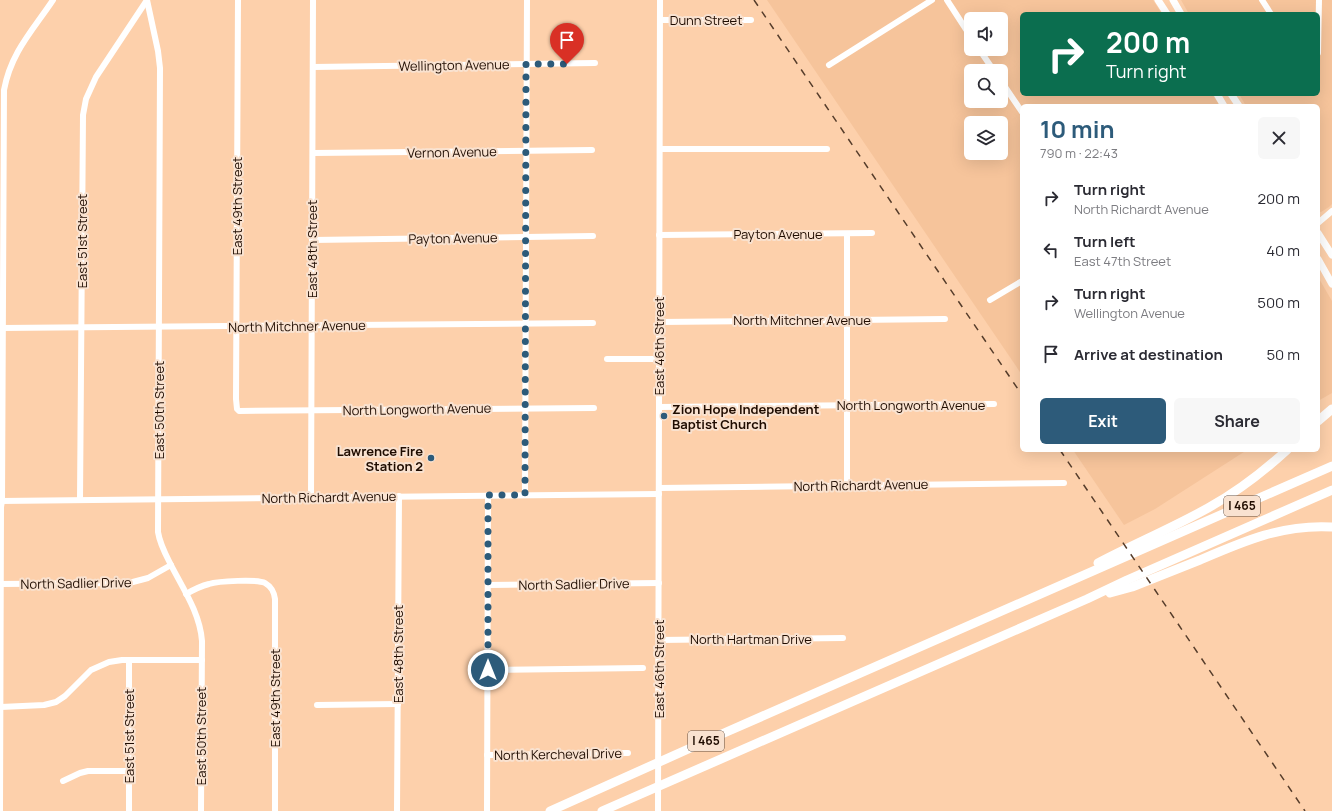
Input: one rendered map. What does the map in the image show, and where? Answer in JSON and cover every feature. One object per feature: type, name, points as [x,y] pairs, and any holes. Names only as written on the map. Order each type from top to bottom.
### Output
[{"type":"highway","points":[[1320,419],[1332,409]]},
{"type":"highway","points":[[1149,542],[1221,501],[1257,475],[1285,452]]},
{"type":"highway","name":"I 465","points":[[550,811],[1035,596],[1149,542],[1332,466]]},
{"type":"highway","name":"I 465","points":[[602,811],[1087,599],[1130,583],[1164,564],[1332,490]]},
{"type":"highway","points":[[1130,583],[1170,572],[1261,535],[1293,528],[1332,527]]},
{"type":"main road","points":[[1158,0],[1165,12]]},
{"type":"main road","points":[[1172,0],[1180,12]]},
{"type":"main road","points":[[1320,236],[1332,255]]},
{"type":"main road","points":[[1320,263],[1332,284]]},
{"type":"street","points":[[0,811],[4,90],[7,76],[14,58],[53,0]]},
{"type":"street","name":"East 50th Street","points":[[147,0],[160,68],[159,537],[162,547],[196,612],[200,625],[202,641],[201,811]]},
{"type":"street","name":"East 51st Street","points":[[80,500],[83,120],[85,104],[96,77],[147,0]]},
{"type":"street","name":"East 49th Street","points":[[238,0],[236,399],[237,409],[239,411]]},
{"type":"street","name":"East 48th Street","points":[[312,497],[313,0]]},
{"type":"street","points":[[525,495],[527,0]]},
{"type":"street","name":"East 46th Street","points":[[658,808],[660,0]]},
{"type":"street","points":[[829,65],[932,0]]},
{"type":"street","points":[[947,0],[964,26]]},
{"type":"street","points":[[1262,0],[1270,12]]},
{"type":"street","points":[[1320,0],[1320,12]]},
{"type":"street","name":"Dunn Street","points":[[660,20],[751,20]]},
{"type":"street","name":"Wellington Avenue","points":[[313,67],[595,64]]},
{"type":"street","points":[[1008,91],[1020,109]]},
{"type":"street","points":[[660,149],[827,149]]},
{"type":"street","name":"Vernon Avenue","points":[[313,153],[592,150]]},
{"type":"street","points":[[1320,221],[1332,211]]},
{"type":"street","name":"Payton Avenue","points":[[659,235],[872,233]]},
{"type":"street","points":[[847,234],[847,485]]},
{"type":"street","name":"Payton Avenue","points":[[312,240],[593,236]]},
{"type":"street","points":[[990,300],[1020,282]]},
{"type":"street","name":"North Mitchner Avenue","points":[[659,322],[945,319]]},
{"type":"street","name":"North Mitchner Avenue","points":[[2,328],[593,323]]},
{"type":"street","points":[[607,358],[659,359]]},
{"type":"street","name":"North Longworth Avenue","points":[[659,407],[994,404]]},
{"type":"street","name":"North Longworth Avenue","points":[[239,411],[594,408]]},
{"type":"street","name":"North Richardt Avenue","points":[[1,501],[525,495],[847,485],[1064,483]]},
{"type":"street","points":[[487,811],[488,495]]},
{"type":"street","name":"East 48th Street","points":[[397,811],[399,496]]},
{"type":"street","name":"North Sadlier Drive","points":[[1,584],[129,583],[146,579],[171,565]]},
{"type":"street","name":"East 49th Street","points":[[186,594],[208,584],[217,582],[260,582],[270,586],[273,591],[275,599],[275,811]]},
{"type":"street","name":"North Sadlier Drive","points":[[488,584],[659,583]]},
{"type":"street","name":"North Hartman Drive","points":[[659,640],[843,638]]},
{"type":"street","points":[[1,707],[44,705],[56,702],[65,696],[83,677],[96,667],[109,662],[129,660],[202,660]]},
{"type":"street","name":"East 51st Street","points":[[129,660],[129,811]]},
{"type":"street","points":[[488,670],[643,668]]},
{"type":"street","points":[[317,705],[398,704]]},
{"type":"street","name":"North Kercheval Drive","points":[[487,755],[628,754]]},
{"type":"street","points":[[63,781],[88,771],[129,771]]},
{"type":"shaded area","points":[[767,0],[1153,0],[1161,12],[1020,12],[1020,96],[1213,96],[1219,104],[1020,104],[1020,372]]},
{"type":"shaded area","points":[[1181,0],[1332,0],[1332,204],[1329,207],[1320,212],[1320,104],[1245,104],[1240,96],[1320,96],[1320,12],[1188,12]]},
{"type":"shaded area","points":[[1320,280],[1332,301],[1332,393],[1320,400]]},
{"type":"shaded area","points":[[1074,452],[1244,452],[1155,509],[1124,525]]},
{"type":"railway","points":[[754,0],[1020,392]]},
{"type":"railway","points":[[1061,452],[1305,811]]},
{"type":"place","name":"Zion Hope Independent Baptist Church","points":[[664,416]]},
{"type":"place","name":"Lawrence Fire Station 2","points":[[431,458]]},
{"type":"route","points":[[488,670],[488,495],[525,495],[526,64],[567,64]]}]
